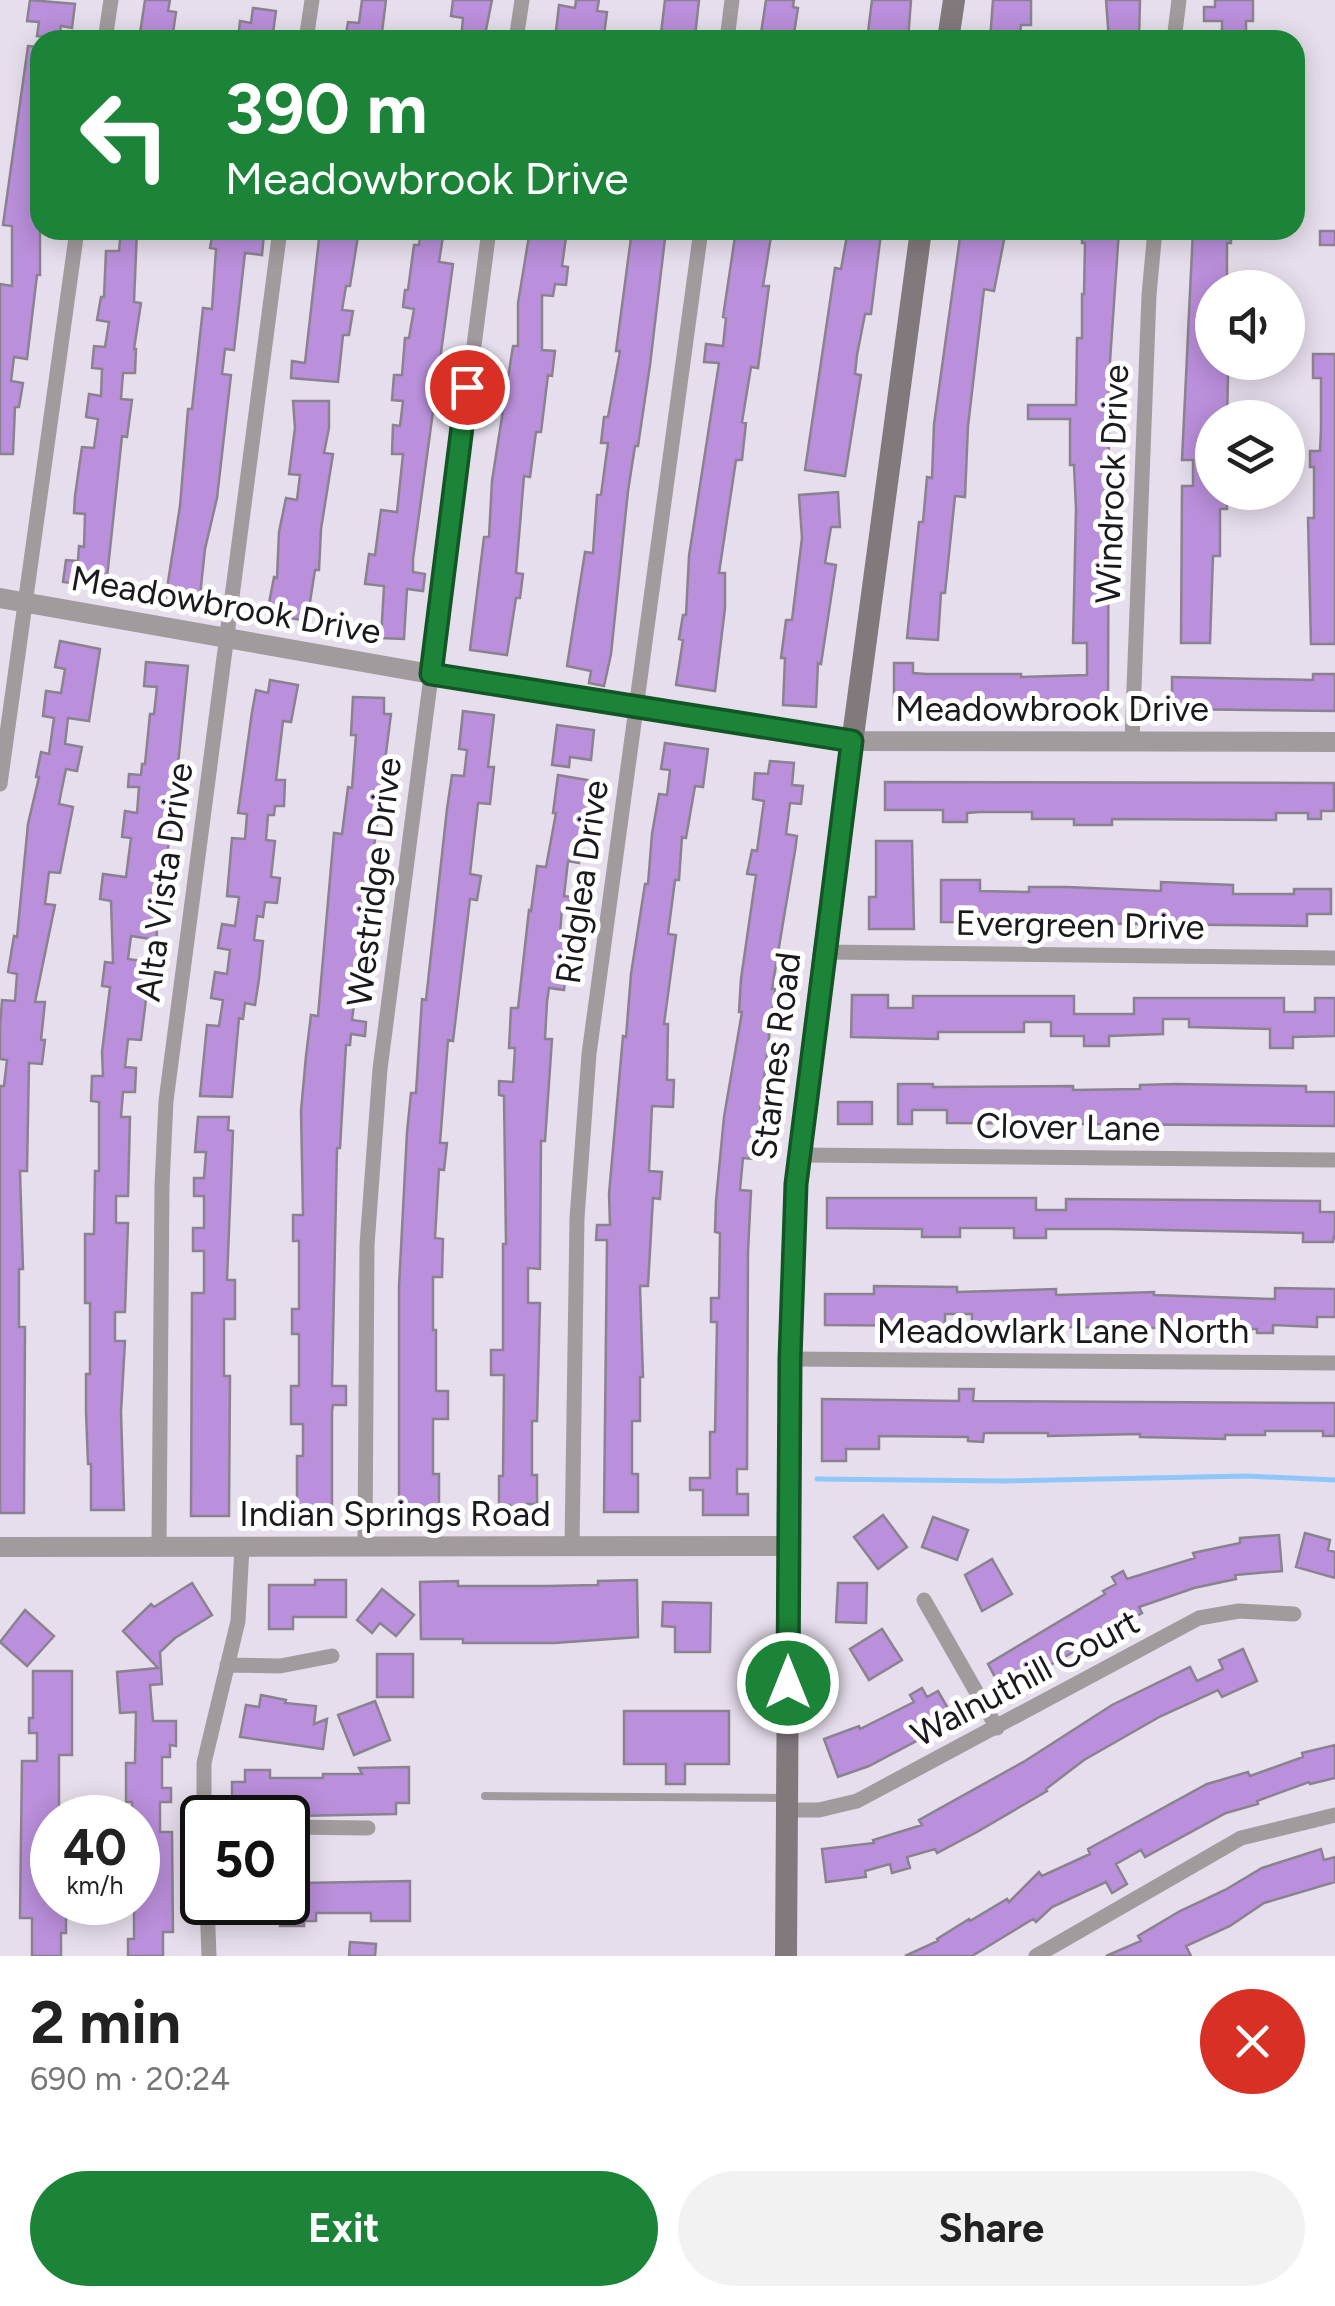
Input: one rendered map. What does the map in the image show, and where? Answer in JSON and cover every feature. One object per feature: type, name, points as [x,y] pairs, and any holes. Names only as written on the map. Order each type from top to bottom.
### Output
[{"type":"main road","points":[[950,30],[954,0]]},
{"type":"main road","name":"Starnes Road","points":[[786,1956],[790,1359],[800,1155],[921,240]]},
{"type":"street","points":[[106,30],[111,0]]},
{"type":"street","points":[[308,30],[312,0]]},
{"type":"street","points":[[518,30],[522,0]]},
{"type":"street","points":[[728,30],[732,0]]},
{"type":"street","points":[[1175,30],[1179,0]]},
{"type":"street","points":[[0,784],[76,240]]},
{"type":"street","name":"Alta Vista Drive","points":[[159,1546],[166,1101],[279,240]]},
{"type":"street","name":"Westridge Drive","points":[[365,1545],[367,1245],[380,1070],[488,240]]},
{"type":"street","name":"Ridglea Drive","points":[[572,1546],[573,1318],[583,1124],[699,240]]},
{"type":"street","name":"Windrock Drive","points":[[1132,741],[1153,240]]},
{"type":"street","name":"Meadowbrook Drive","points":[[0,598],[431,674],[852,741],[1335,742]]},
{"type":"street","name":"Evergreen Drive","points":[[824,952],[1335,958]]},
{"type":"street","name":"Clover Lane","points":[[800,1155],[1335,1160]]},
{"type":"street","name":"Meadowlark Lane North","points":[[790,1359],[1335,1363]]},
{"type":"street","points":[[204,1795],[204,1763],[238,1621],[242,1546]]},
{"type":"street","name":"Indian Springs Road","points":[[0,1547],[790,1546]]},
{"type":"street","points":[[924,1600],[997,1728]]},
{"type":"street","name":"Walnuthill Court","points":[[788,1804],[843,1806],[1199,1618],[1239,1611],[1294,1614]]},
{"type":"street","points":[[227,1665],[280,1666],[332,1656]]},
{"type":"street","points":[[1036,1956],[1241,1838],[1335,1815]]},
{"type":"street","points":[[310,1827],[368,1828]]},
{"type":"street","points":[[208,1925],[209,1956]]},
{"type":"lane","points":[[485,1796],[788,1804]]},
{"type":"building","points":[[30,0],[75,4],[72,28],[38,30],[39,22],[27,21]]},
{"type":"building","points":[[145,0],[170,0],[168,11],[176,12],[173,30],[140,30]]},
{"type":"building","points":[[362,0],[386,0],[382,30],[347,30],[348,22],[359,23]]},
{"type":"building","points":[[453,0],[492,0],[486,30],[462,30],[463,18],[451,16]]},
{"type":"building","points":[[576,0],[599,0],[597,11],[607,12],[605,30],[556,30],[559,5],[575,8]]},
{"type":"building","points":[[665,0],[699,0],[696,30],[661,30]]},
{"type":"building","points":[[766,0],[794,0],[793,7],[798,8],[795,30],[762,30]]},
{"type":"building","points":[[872,0],[911,0],[909,30],[868,30]]},
{"type":"building","points":[[993,0],[1031,0],[1031,25],[1021,25],[1020,30],[991,30]]},
{"type":"building","points":[[1106,0],[1140,0],[1139,30],[1108,30]]},
{"type":"building","points":[[1215,0],[1253,0],[1253,21],[1246,21],[1246,30],[1222,30],[1222,21],[1204,21],[1204,7],[1215,7]]},
{"type":"building","points":[[253,8],[276,11],[273,30],[239,30],[240,21],[251,23]]},
{"type":"building","points":[[30,46],[30,240],[40,240],[40,275],[27,359],[14,357],[11,381],[23,383],[19,407],[15,407],[13,454],[0,454],[0,284],[12,286],[12,226],[3,225]]},
{"type":"building","points":[[1320,231],[1335,231],[1335,245],[1320,245]]},
{"type":"building","points":[[120,240],[137,240],[134,302],[141,303],[134,349],[135,373],[123,373],[121,399],[132,400],[127,437],[122,436],[106,587],[63,582],[66,560],[78,561],[79,546],[84,547],[85,514],[74,513],[75,496],[82,447],[94,448],[98,419],[86,417],[89,394],[101,396],[102,369],[92,368],[94,346],[105,347],[109,322],[97,320],[104,297],[106,251],[119,251]]},
{"type":"building","points":[[211,240],[263,240],[262,255],[245,253],[234,350],[225,349],[222,374],[231,375],[217,498],[205,549],[199,605],[165,601],[203,308],[212,309],[216,249],[210,248]]},
{"type":"building","points":[[319,240],[357,240],[342,310],[353,311],[349,335],[343,335],[338,382],[291,378],[292,361],[305,363]]},
{"type":"building","points":[[420,240],[442,240],[439,262],[453,264],[413,559],[413,572],[425,574],[423,591],[407,589],[404,639],[381,638],[384,586],[365,584],[369,554],[375,555],[381,510],[397,512],[403,454],[392,454],[393,425],[400,426],[403,401],[392,400],[394,375],[402,375],[405,338],[409,338],[414,309],[403,307],[405,290],[414,245],[419,245]]},
{"type":"building","points":[[528,240],[566,240],[562,266],[568,267],[566,285],[555,284],[553,296],[542,295],[542,350],[555,351],[530,477],[524,476],[516,573],[523,574],[507,655],[470,650],[513,346],[518,346],[518,303]]},
{"type":"building","points":[[631,240],[665,240],[604,686],[589,683],[591,671],[567,666],[585,552],[593,553],[597,495],[601,495],[608,443],[601,443],[620,351],[616,351]]},
{"type":"building","points":[[735,240],[770,240],[763,286],[769,286],[758,368],[751,367],[742,422],[746,423],[742,460],[736,460],[719,573],[725,573],[725,608],[715,691],[676,685],[689,556],[719,363],[704,362],[706,344],[723,346],[723,317]]},
{"type":"building","points":[[846,240],[880,240],[871,314],[865,314],[857,355],[855,374],[861,375],[845,476],[805,470],[835,268],[841,269]]},
{"type":"building","points":[[960,240],[1004,240],[994,291],[984,289],[968,426],[965,497],[955,496],[938,640],[907,638],[919,522],[923,522],[927,477],[932,478],[934,424]]},
{"type":"building","points":[[1118,240],[1109,376],[1108,709],[1057,709],[1057,715],[1030,715],[1030,709],[894,706],[894,663],[913,663],[913,673],[926,674],[1087,675],[1087,643],[1073,643],[1076,509],[1074,465],[1070,465],[1070,419],[1028,419],[1028,405],[1076,405],[1077,338],[1082,338],[1084,294],[1082,243]]},
{"type":"building","points":[[1193,240],[1231,240],[1227,243],[1227,270],[1195,270],[1195,380],[1228,380],[1227,400],[1195,400],[1195,510],[1220,510],[1220,556],[1213,556],[1210,643],[1181,643],[1182,486],[1193,486],[1193,460],[1182,460]]},
{"type":"building","points":[[1313,354],[1335,354],[1335,644],[1311,644],[1308,518],[1314,518],[1314,467],[1310,467],[1310,451],[1320,451],[1321,429],[1321,378],[1313,378]]},
{"type":"building","points":[[293,401],[329,401],[324,453],[333,454],[319,570],[315,570],[307,621],[267,614],[274,577],[277,578],[279,532],[286,498],[297,500],[300,475],[289,474],[295,428]]},
{"type":"building","points":[[838,492],[840,527],[831,527],[825,563],[836,565],[821,664],[818,663],[816,707],[783,705],[785,658],[781,658],[786,620],[792,620],[802,538],[799,495]]},
{"type":"building","points":[[60,641],[100,649],[89,721],[68,718],[65,744],[82,747],[77,771],[66,769],[59,804],[73,807],[60,873],[49,872],[45,904],[55,905],[35,1002],[45,1002],[41,1040],[45,1040],[42,1064],[29,1063],[27,1171],[20,1171],[23,1269],[19,1269],[19,1327],[25,1327],[24,1513],[0,1513],[0,1086],[4,1086],[7,1060],[0,1059],[0,1028],[2,1000],[15,1001],[17,974],[8,972],[14,936],[17,937],[36,777],[41,752],[49,754],[54,718],[43,716],[46,691],[61,693],[65,669],[55,667]]},
{"type":"building","points":[[146,662],[188,666],[174,804],[160,907],[156,906],[157,940],[131,936],[128,959],[143,961],[143,966],[150,967],[141,1040],[128,1039],[125,1067],[136,1068],[135,1092],[123,1092],[121,1117],[130,1117],[128,1196],[116,1196],[116,1223],[128,1223],[125,1312],[115,1312],[115,1341],[125,1341],[121,1412],[124,1510],[91,1510],[86,1412],[90,1303],[85,1303],[85,1234],[94,1234],[95,1171],[99,1171],[99,1102],[91,1101],[92,1076],[103,1076],[110,987],[102,986],[105,962],[113,963],[111,901],[100,899],[103,874],[126,877],[131,838],[122,837],[125,811],[137,813],[139,787],[128,787],[129,774],[141,775],[145,764],[157,687],[144,686]]},
{"type":"building","points":[[1313,674],[1335,674],[1335,711],[1172,709],[1172,677],[1313,680]]},
{"type":"building","points":[[270,680],[298,685],[291,722],[283,721],[276,780],[285,780],[284,806],[275,806],[274,815],[268,815],[266,840],[275,841],[271,877],[280,878],[277,903],[265,902],[263,917],[257,916],[254,940],[263,941],[259,979],[255,1005],[245,1003],[243,1019],[239,1018],[232,1097],[200,1096],[207,1025],[219,1026],[223,1000],[211,998],[215,972],[227,974],[230,950],[218,948],[222,924],[235,926],[239,897],[227,896],[232,838],[245,839],[247,814],[238,813],[252,712],[256,690],[268,693]]},
{"type":"building","points":[[353,697],[384,698],[384,714],[391,714],[352,1020],[366,1022],[365,1036],[351,1034],[350,1045],[346,1045],[337,1148],[332,1386],[346,1386],[346,1405],[333,1405],[332,1411],[332,1514],[297,1514],[297,1456],[303,1456],[303,1424],[291,1424],[291,1386],[299,1386],[299,1334],[292,1334],[292,1309],[299,1309],[299,1241],[293,1241],[293,1215],[303,1215],[301,1111],[306,1056],[311,1015],[318,1016],[334,833],[342,834],[348,787],[352,788],[356,735],[351,735]]},
{"type":"building","points":[[463,711],[494,715],[488,767],[494,767],[490,804],[478,803],[470,874],[481,876],[477,900],[470,899],[453,1041],[448,1040],[440,1143],[447,1143],[444,1170],[439,1169],[435,1238],[443,1239],[442,1277],[433,1277],[433,1330],[436,1391],[448,1391],[448,1419],[433,1419],[433,1474],[439,1474],[439,1512],[399,1512],[399,1287],[407,1132],[411,1093],[416,1093],[422,999],[426,1000],[452,775],[464,776],[467,750],[459,749]]},
{"type":"building","points":[[557,725],[594,730],[591,760],[570,757],[569,767],[552,765]]},
{"type":"building","points":[[665,743],[708,749],[703,787],[695,786],[686,838],[682,837],[679,880],[675,880],[668,934],[676,935],[664,1024],[668,1024],[667,1080],[674,1080],[673,1107],[652,1106],[649,1171],[662,1172],[660,1199],[653,1198],[648,1286],[640,1286],[643,1377],[640,1421],[632,1421],[632,1474],[638,1474],[638,1512],[604,1512],[607,1240],[596,1240],[597,1225],[610,1225],[609,1194],[623,1036],[626,1037],[631,974],[659,794],[667,795],[670,770],[661,769]]},
{"type":"building","points":[[770,761],[794,763],[792,785],[803,786],[801,804],[790,803],[786,834],[797,836],[772,989],[754,1159],[743,1158],[740,1190],[751,1191],[747,1469],[737,1469],[737,1494],[748,1494],[748,1515],[703,1515],[703,1490],[690,1490],[690,1478],[710,1478],[717,1322],[711,1322],[711,1298],[719,1298],[720,1233],[715,1232],[716,1201],[756,875],[747,874],[752,850],[757,851],[764,801],[753,799],[755,773],[768,774]]},
{"type":"building","points":[[558,775],[593,781],[579,863],[568,861],[564,896],[577,898],[575,910],[562,908],[560,934],[570,935],[564,990],[549,988],[547,1002],[545,1039],[552,1039],[545,1141],[541,1141],[540,1269],[528,1268],[528,1303],[540,1303],[537,1421],[532,1421],[532,1475],[537,1475],[537,1504],[527,1504],[527,1516],[510,1517],[510,1505],[499,1506],[504,1375],[491,1375],[491,1350],[503,1350],[506,1244],[504,1096],[499,1095],[499,1081],[513,1082],[515,1048],[509,1048],[511,1008],[518,1008],[529,910],[537,866],[546,867]]},
{"type":"building","points":[[885,782],[1334,783],[1334,811],[1321,811],[1321,819],[1308,819],[1308,813],[1276,813],[1276,820],[1112,819],[1112,825],[1074,825],[1074,819],[1032,819],[1032,812],[979,812],[967,813],[967,822],[943,822],[943,810],[885,810]]},
{"type":"building","points":[[876,841],[912,841],[914,929],[869,929],[869,897],[876,897]]},
{"type":"building","points":[[941,880],[980,880],[980,891],[1029,892],[1029,887],[1067,887],[1161,891],[1161,882],[1233,885],[1233,894],[1294,894],[1294,889],[1331,889],[1331,914],[1307,914],[1307,926],[941,922]]},
{"type":"building","points":[[852,995],[888,995],[888,1008],[913,1008],[913,996],[1074,996],[1074,1014],[1134,1014],[1134,998],[1284,998],[1284,1012],[1315,1012],[1315,998],[1335,998],[1335,1036],[1293,1037],[1293,1048],[1270,1048],[1270,1029],[1189,1027],[1189,1019],[1163,1019],[1163,1034],[1109,1036],[1109,1046],[1084,1046],[1084,1036],[1051,1036],[1051,1022],[1024,1022],[1024,1032],[938,1032],[938,1039],[851,1037]]},
{"type":"building","points":[[898,1084],[1073,1086],[1073,1090],[1175,1084],[1306,1086],[1306,1092],[1335,1092],[1335,1126],[947,1123],[947,1110],[912,1110],[912,1124],[898,1124]]},
{"type":"building","points":[[838,1102],[872,1102],[872,1124],[838,1124]]},
{"type":"building","points":[[198,1117],[229,1117],[228,1130],[233,1131],[227,1280],[235,1280],[235,1319],[224,1319],[224,1376],[230,1376],[229,1516],[191,1516],[192,1293],[204,1293],[204,1251],[193,1251],[193,1228],[204,1228],[204,1196],[194,1196],[194,1178],[204,1178],[206,1152],[195,1152]]},
{"type":"building","points":[[827,1198],[1036,1198],[1036,1210],[1066,1210],[1066,1199],[1320,1201],[1320,1212],[1335,1212],[1335,1232],[1333,1242],[1303,1242],[1303,1233],[1113,1229],[1046,1229],[1046,1238],[1014,1238],[1014,1228],[960,1228],[960,1237],[922,1237],[922,1229],[827,1228]]},
{"type":"building","points":[[874,1286],[957,1287],[957,1292],[1056,1289],[1056,1295],[1154,1292],[1275,1299],[1275,1288],[1335,1289],[1335,1317],[1317,1317],[1317,1327],[1273,1325],[1273,1333],[1257,1333],[1257,1329],[972,1326],[972,1314],[945,1314],[945,1326],[825,1325],[825,1294],[874,1294]]},
{"type":"building","points":[[959,1389],[974,1389],[973,1401],[1335,1403],[1335,1436],[1323,1436],[1323,1431],[1265,1431],[1265,1435],[1225,1435],[1225,1439],[984,1433],[983,1442],[968,1441],[968,1437],[879,1436],[879,1449],[846,1449],[846,1461],[822,1461],[822,1399],[959,1401]]},
{"type":"building","points":[[883,1515],[907,1547],[878,1569],[854,1537]]},
{"type":"building","points":[[933,1517],[968,1530],[957,1560],[922,1547]]},
{"type":"building","points":[[1305,1533],[1330,1540],[1328,1550],[1335,1552],[1335,1578],[1296,1567]]},
{"type":"building","points":[[1279,1535],[1282,1571],[1235,1575],[1236,1579],[1194,1588],[1139,1607],[1142,1613],[1003,1692],[988,1664],[1105,1594],[1103,1591],[1116,1584],[1112,1577],[1123,1571],[1127,1579],[1195,1558],[1193,1553],[1240,1543],[1240,1538]]},
{"type":"building","points":[[992,1559],[1012,1594],[982,1611],[965,1575]]},
{"type":"building","points":[[315,1580],[346,1580],[346,1617],[293,1617],[293,1629],[269,1629],[269,1585],[315,1585]]},
{"type":"building","points":[[637,1580],[638,1637],[554,1643],[421,1639],[420,1582],[547,1586]]},
{"type":"building","points":[[192,1583],[212,1615],[160,1652],[162,1684],[150,1685],[153,1721],[176,1721],[176,1746],[170,1745],[170,1757],[162,1757],[162,1788],[171,1788],[171,1802],[160,1802],[160,1795],[126,1795],[126,1763],[135,1763],[136,1712],[120,1713],[117,1672],[158,1668],[123,1631],[151,1604],[154,1607]]},
{"type":"building","points":[[838,1583],[867,1583],[866,1623],[836,1622]]},
{"type":"building","points":[[382,1589],[414,1615],[396,1636],[380,1623],[372,1633],[357,1620]]},
{"type":"building","points":[[663,1602],[711,1603],[710,1652],[675,1652],[675,1627],[662,1626]]},
{"type":"building","points":[[25,1610],[54,1636],[27,1666],[0,1642]]},
{"type":"building","points":[[882,1629],[902,1660],[869,1680],[850,1649]]},
{"type":"building","points":[[1243,1649],[1257,1681],[1222,1697],[1218,1690],[1161,1716],[1084,1760],[1047,1791],[977,1832],[937,1853],[935,1849],[907,1857],[910,1868],[892,1873],[890,1864],[865,1871],[866,1877],[826,1882],[822,1849],[874,1843],[873,1840],[922,1825],[919,1820],[1025,1761],[1112,1705],[1190,1667],[1197,1681],[1223,1669],[1219,1660]]},
{"type":"building","points":[[377,1654],[413,1654],[413,1697],[377,1697]]},
{"type":"building","points":[[33,1671],[72,1671],[72,1755],[59,1755],[59,1795],[30,1795],[30,1918],[20,1918],[22,1761],[37,1761],[37,1733],[29,1733],[29,1718],[33,1718]]},
{"type":"building","points":[[922,1688],[927,1697],[938,1691],[949,1710],[938,1717],[943,1727],[869,1766],[838,1777],[824,1739],[859,1726],[860,1729],[914,1702],[910,1695]]},
{"type":"building","points":[[261,1695],[286,1700],[285,1703],[316,1706],[314,1724],[327,1719],[323,1749],[240,1737],[246,1705],[259,1707]]},
{"type":"building","points":[[375,1701],[390,1740],[354,1755],[338,1715]]},
{"type":"building","points":[[624,1711],[729,1711],[729,1764],[685,1764],[685,1784],[666,1784],[666,1764],[624,1764]]},
{"type":"building","points":[[1335,1745],[1335,1778],[1309,1782],[1226,1813],[1145,1857],[1141,1850],[1116,1864],[1127,1884],[1112,1893],[1106,1882],[1052,1907],[1036,1922],[1033,1919],[972,1956],[905,1956],[938,1941],[1007,1899],[1009,1902],[1039,1872],[1042,1876],[1090,1854],[1088,1849],[1207,1784],[1248,1772],[1250,1776],[1303,1757],[1302,1753]]},
{"type":"building","points":[[409,1767],[409,1803],[396,1803],[396,1814],[310,1816],[310,1795],[232,1795],[232,1782],[245,1782],[245,1770],[270,1770],[270,1778],[323,1778],[323,1774],[362,1774],[359,1768]]},
{"type":"building","points":[[160,1832],[172,1832],[173,1932],[163,1932],[163,1956],[128,1956],[128,1939],[134,1939],[134,1925],[160,1925]]},
{"type":"building","points":[[1321,1849],[1324,1860],[1335,1857],[1335,1882],[1264,1903],[1230,1926],[1186,1946],[1191,1956],[1106,1956],[1141,1941],[1138,1936],[1262,1868]]},
{"type":"building","points":[[410,1881],[410,1921],[371,1921],[371,1913],[316,1913],[316,1921],[310,1921],[310,1883]]},
{"type":"building","points":[[32,1925],[66,1925],[66,1933],[61,1933],[61,1956],[32,1956]]},
{"type":"building","points":[[350,1942],[376,1944],[375,1956],[349,1956]]},
{"type":"waterway","points":[[817,1479],[1004,1481],[1247,1476],[1335,1480]]},
{"type":"route","points":[[467,387],[431,674],[852,741],[796,1184],[790,1359],[788,1683]]}]
